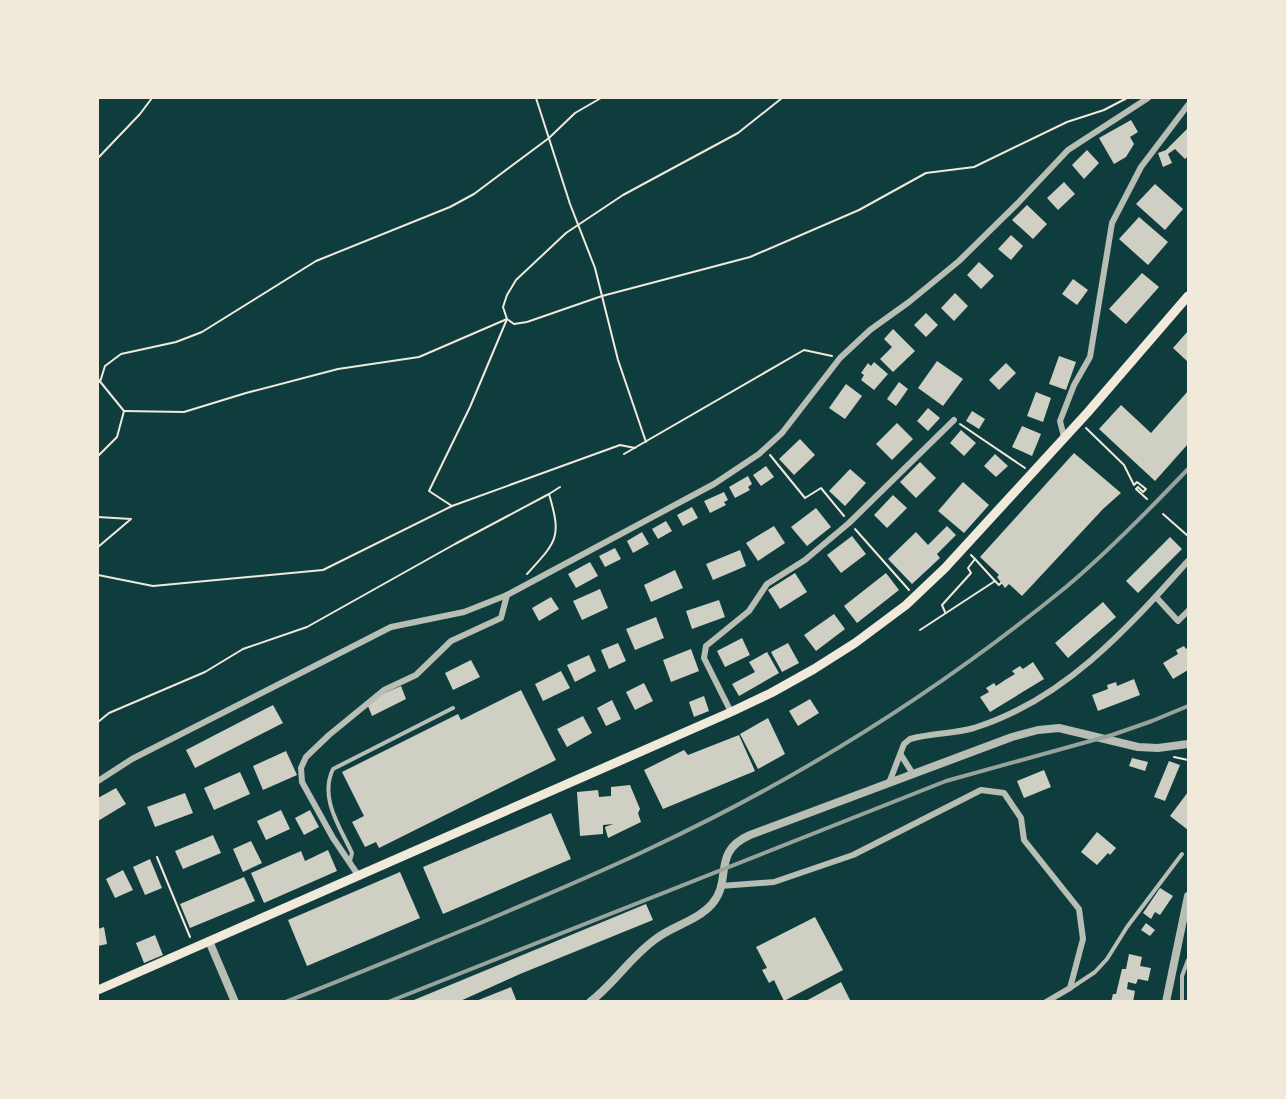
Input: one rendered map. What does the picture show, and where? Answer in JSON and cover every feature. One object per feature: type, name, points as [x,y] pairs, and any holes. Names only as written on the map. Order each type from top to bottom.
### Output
[{"type":"main road","points":[[98,990],[730,712],[771,693],[855,643],[906,605],[945,568],[1188,297]]},
{"type":"street","points":[[98,781],[132,759],[391,627],[464,612],[507,595],[714,484],[759,454],[782,433],[840,358],[870,330],[909,303],[959,261],[1068,150],[1148,98]]},
{"type":"street","points":[[1064,437],[1060,421],[1074,385],[1089,357],[1112,223],[1141,167],[1188,105]]},
{"type":"street","points":[[730,712],[704,658],[706,646],[749,611],[767,584],[805,560],[849,523],[954,420]]},
{"type":"street","points":[[889,783],[904,744],[910,739],[974,728],[1006,715],[1050,692],[1075,675],[1156,597],[1188,561]]},
{"type":"street","points":[[358,875],[333,838],[302,782],[301,768],[306,757],[384,690],[416,675],[451,641],[501,618],[507,595]]},
{"type":"street","points":[[1156,597],[1178,621],[1188,611]]},
{"type":"street","points":[[590,1002],[658,937],[709,907],[715,900],[720,886],[730,847],[743,837],[1012,737],[1049,729],[1072,731],[1138,747],[1158,748],[1188,744]]},
{"type":"street","points":[[900,755],[913,774]]},
{"type":"street","points":[[720,886],[774,882],[853,855],[981,790],[1004,793],[1021,818],[1024,840],[1079,909],[1083,939],[1070,988],[1046,1002]]},
{"type":"street","points":[[1166,1002],[1188,896]]},
{"type":"street","points":[[209,941],[235,1002]]},
{"type":"lane","points":[[350,862],[352,853],[329,801],[327,789],[333,769],[453,708]]},
{"type":"lane","points":[[1070,988],[1095,972],[1107,959],[1127,927],[1182,854]]},
{"type":"lane","points":[[1182,1002],[1182,976],[1188,960]]},
{"type":"path","points":[[98,158],[152,98]]},
{"type":"path","points":[[536,98],[595,268],[618,360],[646,442]]},
{"type":"path","points":[[507,320],[419,357],[338,369],[184,412],[124,411],[99,381],[105,366],[121,354],[176,342],[202,332],[316,261],[450,207],[474,194],[549,138],[575,113],[601,98]]},
{"type":"path","points":[[452,506],[429,491],[470,407],[507,320],[503,307],[516,280],[578,224],[623,195],[738,132],[782,98]]},
{"type":"path","points":[[507,320],[514,324],[527,322],[602,296],[750,257],[859,210],[926,173],[974,167],[1067,122],[1104,110],[1127,98]]},
{"type":"path","points":[[624,454],[804,350],[840,358]]},
{"type":"path","points":[[98,456],[117,437],[124,411]]},
{"type":"path","points":[[954,420],[1024,468]]},
{"type":"path","points":[[1086,428],[1124,465],[1134,485],[1137,482],[1146,489],[1143,492],[1138,487],[1136,489],[1147,499]]},
{"type":"path","points":[[98,575],[153,586],[323,570],[452,506],[620,445],[635,448]]},
{"type":"path","points":[[98,722],[109,713],[205,672],[243,649],[307,627],[560,487]]},
{"type":"path","points":[[523,578],[551,548],[556,531],[555,514],[549,494]]},
{"type":"path","points":[[1163,514],[1188,536]]},
{"type":"path","points":[[98,516],[130,519],[98,547]]},
{"type":"path","points":[[971,555],[999,585],[1001,583]]},
{"type":"path","points":[[946,614],[942,605],[971,573],[968,568],[975,559]]},
{"type":"path","points":[[920,630],[995,581]]},
{"type":"path","points":[[1171,752],[1172,756],[1188,760]]},
{"type":"path","points":[[157,857],[191,939]]},
{"type":"building","points":[[1131,120],[1138,132],[1130,137],[1134,144],[1126,157],[1114,164],[1099,138]]},
{"type":"building","points":[[1188,128],[1188,156],[1185,159],[1175,149],[1168,154],[1172,163],[1163,167],[1158,153],[1166,150]]},
{"type":"building","points":[[1087,150],[1099,163],[1084,179],[1072,165]]},
{"type":"building","points":[[1064,182],[1075,194],[1058,210],[1047,198]]},
{"type":"building","points":[[1155,184],[1183,209],[1165,230],[1136,204]]},
{"type":"building","points":[[1027,205],[1047,224],[1033,239],[1012,220]]},
{"type":"building","points":[[1139,217],[1168,242],[1148,265],[1119,239]]},
{"type":"building","points":[[1011,235],[1023,246],[1011,260],[998,249]]},
{"type":"building","points":[[979,262],[994,276],[981,289],[967,275]]},
{"type":"building","points":[[1142,273],[1159,287],[1126,324],[1109,309]]},
{"type":"building","points":[[1073,279],[1088,290],[1077,305],[1062,294]]},
{"type":"building","points":[[955,293],[968,306],[954,321],[941,308]]},
{"type":"building","points":[[926,313],[938,325],[926,337],[914,325]]},
{"type":"building","points":[[893,329],[915,351],[893,372],[880,359],[892,347],[884,339]]},
{"type":"building","points":[[1188,331],[1188,362],[1173,348]]},
{"type":"building","points":[[1059,356],[1076,362],[1066,390],[1049,384]]},
{"type":"building","points":[[937,361],[963,379],[943,406],[918,388]]},
{"type":"building","points":[[874,362],[888,374],[874,390],[861,380],[864,375],[861,373],[868,363],[871,366]]},
{"type":"building","points":[[1006,363],[1016,373],[999,390],[989,380]]},
{"type":"building","points":[[899,382],[908,389],[896,406],[887,399]]},
{"type":"building","points":[[846,384],[862,396],[845,419],[829,408]]},
{"type":"building","points":[[1188,391],[1188,444],[1155,481],[1099,429],[1121,405],[1151,433]]},
{"type":"building","points":[[1036,392],[1051,398],[1043,422],[1027,416]]},
{"type":"building","points":[[928,408],[940,418],[928,431],[917,421]]},
{"type":"building","points":[[972,411],[985,419],[979,429],[966,421]]},
{"type":"building","points":[[897,423],[913,439],[892,460],[876,444]]},
{"type":"building","points":[[1022,426],[1041,434],[1032,456],[1012,447]]},
{"type":"building","points":[[961,430],[976,443],[964,456],[950,443]]},
{"type":"building","points":[[800,439],[815,455],[794,475],[779,459]]},
{"type":"building","points":[[1074,453],[1121,493],[1103,509],[1022,596],[1009,584],[1005,588],[997,577],[999,575],[980,557]]},
{"type":"building","points":[[995,454],[1008,466],[996,477],[984,466]]},
{"type":"building","points":[[920,462],[936,478],[916,498],[900,482]]},
{"type":"building","points":[[766,466],[774,477],[761,486],[753,475]]},
{"type":"building","points":[[850,469],[866,483],[845,506],[829,491]]},
{"type":"building","points":[[748,476],[752,484],[748,487],[750,490],[735,498],[729,487]]},
{"type":"building","points":[[963,482],[989,505],[964,533],[938,511]]},
{"type":"building","points":[[724,492],[728,500],[724,502],[726,505],[710,513],[704,501]]},
{"type":"building","points":[[893,495],[907,508],[887,528],[874,515]]},
{"type":"building","points":[[692,507],[698,518],[683,526],[677,515]]},
{"type":"building","points":[[816,508],[831,527],[807,546],[791,527]]},
{"type":"building","points":[[666,521],[672,531],[658,539],[652,529]]},
{"type":"building","points":[[774,526],[785,543],[758,561],[746,543]]},
{"type":"building","points":[[947,526],[956,535],[937,554],[940,558],[912,584],[888,559],[916,532],[928,545]]},
{"type":"building","points":[[642,532],[649,544],[633,553],[627,541]]},
{"type":"building","points":[[852,536],[866,554],[841,573],[827,555]]},
{"type":"building","points":[[1170,537],[1182,549],[1138,593],[1126,581]]},
{"type":"building","points":[[615,548],[621,559],[605,567],[599,556]]},
{"type":"building","points":[[740,550],[746,566],[713,580],[706,564]]},
{"type":"building","points":[[590,562],[598,576],[576,588],[568,574]]},
{"type":"building","points":[[675,570],[683,588],[651,602],[644,585]]},
{"type":"building","points":[[795,573],[807,592],[780,609],[768,590]]},
{"type":"building","points":[[886,573],[899,590],[857,623],[844,606]]},
{"type":"building","points":[[600,589],[608,608],[582,620],[573,601]]},
{"type":"building","points":[[551,597],[559,609],[539,621],[532,608]]},
{"type":"building","points":[[719,600],[725,617],[692,629],[686,611]]},
{"type":"building","points":[[1103,602],[1116,617],[1068,658],[1055,643]]},
{"type":"building","points":[[834,614],[845,629],[816,651],[804,635]]},
{"type":"building","points":[[656,617],[664,638],[635,650],[626,629]]},
{"type":"building","points":[[742,638],[750,655],[725,667],[717,651]]},
{"type":"building","points":[[618,643],[626,661],[609,669],[601,650]]},
{"type":"building","points":[[788,643],[799,663],[782,672],[771,652]]},
{"type":"building","points":[[1184,646],[1186,649],[1188,647],[1188,670],[1173,679],[1163,663],[1178,654],[1176,650]]},
{"type":"building","points":[[691,649],[699,671],[671,682],[663,660]]},
{"type":"building","points":[[767,652],[779,673],[739,696],[732,684],[755,672],[749,662]]},
{"type":"building","points":[[589,655],[596,671],[575,682],[567,665]]},
{"type":"building","points":[[471,660],[480,677],[453,690],[445,673]]},
{"type":"building","points":[[1033,662],[1044,679],[990,712],[980,697],[989,692],[986,688],[994,683],[996,686],[1015,674],[1012,671],[1020,666],[1023,669]]},
{"type":"building","points":[[561,671],[570,688],[543,701],[535,684]]},
{"type":"building","points":[[1134,679],[1140,695],[1098,711],[1092,695],[1108,689],[1107,685],[1116,682],[1117,686]]},
{"type":"building","points":[[644,683],[653,701],[635,710],[626,692]]},
{"type":"building","points":[[401,686],[406,699],[372,716],[368,706],[382,694]]},
{"type":"building","points":[[521,690],[556,760],[379,848],[376,842],[365,847],[352,822],[364,816],[342,772],[458,714],[461,720]]},
{"type":"building","points":[[704,696],[709,711],[694,717],[689,702]]},
{"type":"building","points":[[810,699],[819,713],[798,726],[789,711]]},
{"type":"building","points":[[612,700],[621,719],[606,726],[597,708]]},
{"type":"building","points":[[273,705],[283,723],[195,768],[186,750]]},
{"type":"building","points":[[583,716],[592,733],[567,747],[557,729]]},
{"type":"building","points":[[768,718],[785,754],[758,769],[740,734]]},
{"type":"building","points":[[739,735],[755,771],[663,809],[644,770],[684,750],[688,755]]},
{"type":"building","points":[[286,751],[297,775],[263,790],[253,766]]},
{"type":"building","points":[[1132,758],[1148,762],[1145,771],[1129,766]]},
{"type":"building","points":[[1169,761],[1180,765],[1165,801],[1154,797]]},
{"type":"building","points":[[1044,770],[1051,787],[1024,798],[1017,781]]},
{"type":"building","points":[[240,772],[250,794],[214,810],[204,788]]},
{"type":"building","points":[[630,785],[640,809],[638,813],[641,822],[608,838],[605,827],[613,824],[603,825],[603,834],[580,836],[577,792],[598,790],[599,797],[611,796],[611,787]]},
{"type":"building","points":[[116,788],[126,804],[98,821],[98,798]]},
{"type":"building","points":[[1188,792],[1188,830],[1170,816]]},
{"type":"building","points":[[185,793],[193,813],[155,827],[147,807]]},
{"type":"building","points":[[281,810],[290,829],[266,840],[257,821]]},
{"type":"building","points":[[310,810],[319,827],[304,835],[295,818]]},
{"type":"building","points":[[551,813],[571,859],[443,914],[423,867]]},
{"type":"building","points":[[1097,832],[1116,848],[1097,865],[1081,852]]},
{"type":"building","points":[[213,835],[221,853],[183,869],[175,851]]},
{"type":"building","points":[[251,841],[262,863],[243,872],[233,849]]},
{"type":"building","points":[[328,850],[337,871],[264,903],[251,873],[301,851],[305,861]]},
{"type":"building","points":[[150,859],[162,888],[145,895],[133,867]]},
{"type":"building","points":[[123,870],[133,890],[115,898],[106,879]]},
{"type":"building","points":[[400,872],[420,918],[307,966],[288,920]]},
{"type":"building","points":[[244,877],[255,901],[190,928],[180,904]]},
{"type":"building","points":[[1160,888],[1173,896],[1160,915],[1155,912],[1151,919],[1143,913]]},
{"type":"building","points":[[646,904],[653,920],[458,1002],[409,1002]]},
{"type":"building","points":[[815,917],[843,970],[784,1001],[774,980],[769,983],[762,970],[767,968],[756,947]]},
{"type":"building","points":[[1146,923],[1155,930],[1150,936],[1141,930]]},
{"type":"building","points":[[104,927],[107,944],[98,946],[98,929]]},
{"type":"building","points":[[155,935],[163,955],[144,963],[136,943]]},
{"type":"building","points":[[1129,954],[1142,957],[1140,966],[1151,968],[1148,981],[1138,979],[1136,984],[1128,982],[1127,989],[1135,991],[1133,1002],[1111,1002],[1113,994],[1116,994],[1122,969],[1126,969]]},
{"type":"building","points":[[841,982],[851,1002],[804,1002]]},
{"type":"building","points":[[511,987],[517,1002],[476,1002],[476,1001]]},
{"type":"railway","points":[[285,1002],[478,924],[609,867],[708,820],[815,762],[919,696],[1018,625],[1098,559],[1188,469]]},
{"type":"railway","points":[[388,1002],[946,781],[1112,735],[1188,706]]}]
